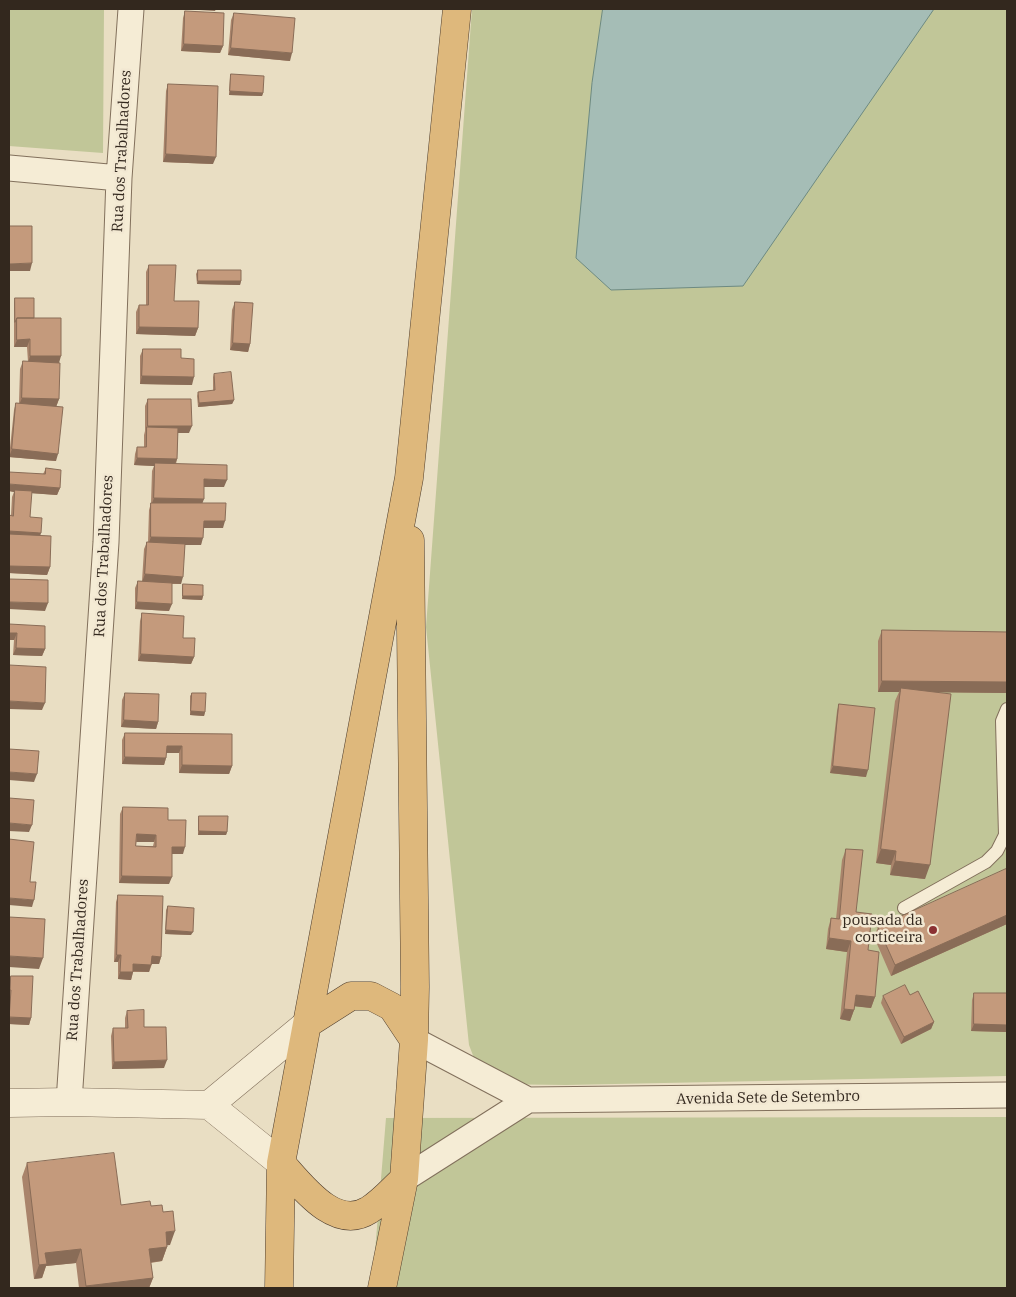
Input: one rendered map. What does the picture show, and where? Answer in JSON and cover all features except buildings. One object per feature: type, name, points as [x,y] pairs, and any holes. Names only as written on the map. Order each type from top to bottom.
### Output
[{"type":"highway","points":[[279,1288],[282,1163],[409,478],[457,9]]},
{"type":"highway","points":[[382,1288],[404,1178],[414,1040],[409,478]]},
{"type":"highway","points":[[307,1024],[351,996],[371,996],[392,1007],[414,1040]]},
{"type":"highway","points":[[282,1163],[313,1198],[329,1210],[351,1216],[368,1211],[404,1178]]},
{"type":"street","name":"Rua dos Trabalhadores","points":[[69,1102],[106,542],[119,178],[131,9]]},
{"type":"street","points":[[9,168],[119,178]]},
{"type":"street","points":[[209,1105],[307,1024]]},
{"type":"street","name":"Avenida Sete de Setembro","points":[[414,1040],[528,1100],[1007,1095]]},
{"type":"street","points":[[404,1178],[528,1100]]},
{"type":"street","points":[[9,1103],[69,1102],[209,1105],[282,1163]]},
{"type":"lane","points":[[904,908],[986,862],[997,851],[1005,835],[1002,721],[1007,709]]},
{"type":"green space","points":[[9,9],[104,9],[103,153],[9,146]]},
{"type":"green space","points":[[472,9],[1007,9],[1007,1076],[566,1085],[484,1084],[469,1045],[426,627]]},
{"type":"green space","points":[[1007,1117],[1007,1288],[372,1288],[386,1118]]},
{"type":"water","points":[[603,9],[934,9],[743,286],[611,290],[576,258],[592,83]]},
{"type":"place","name":"pousada da corticeira","points":[[933,930]]}]
